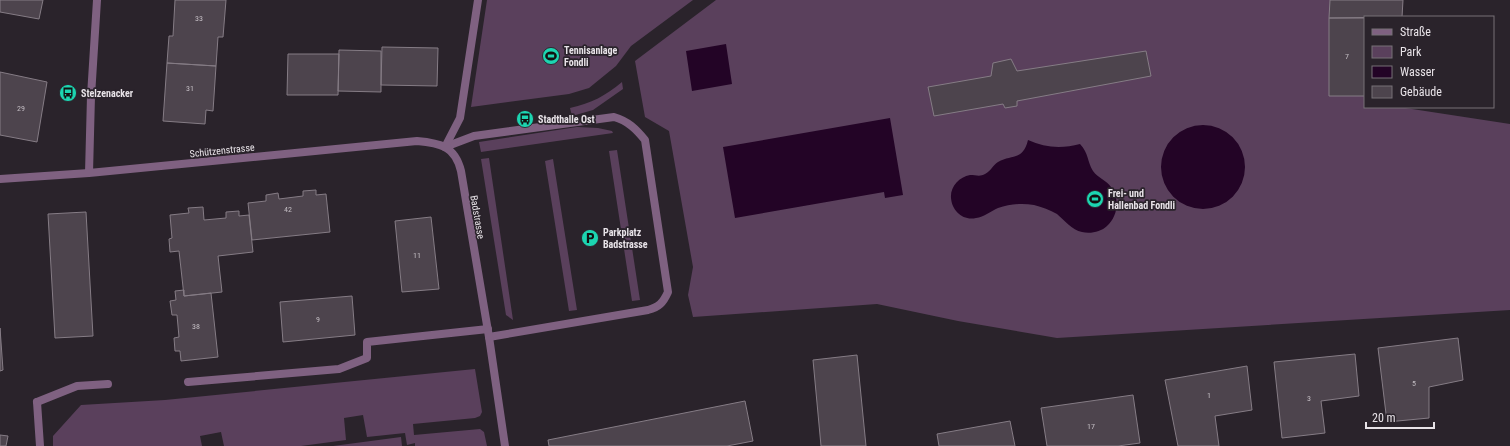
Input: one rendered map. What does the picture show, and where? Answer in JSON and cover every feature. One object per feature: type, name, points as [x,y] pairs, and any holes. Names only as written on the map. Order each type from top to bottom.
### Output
[{"type":"street","points":[[89,174],[91,96],[97,0]]},
{"type":"street","points":[[445,147],[460,118],[478,0]]},
{"type":"street","points":[[188,382],[339,369],[367,358],[367,342],[488,333],[648,310],[657,308],[663,302],[668,292],[645,140],[634,127],[624,120],[614,117],[474,136],[445,147]]},
{"type":"street","name":"Schützenstrasse","points":[[0,180],[89,174],[417,141],[433,142],[445,147]]},
{"type":"street","name":"Badstrasse","points":[[445,147],[452,153],[459,164],[488,333],[505,446]]},
{"type":"street","points":[[40,446],[37,402],[77,386],[108,384]]},
{"type":"green space","name":"Tennisanlage Fondli","points":[[487,0],[693,0],[631,46],[616,66],[589,88],[569,94],[471,107]]},
{"type":"green space","name":"Frei- und Hallenbad Fondli","points":[[716,0],[1403,0],[1402,16],[1329,18],[1329,95],[1364,95],[1364,108],[1406,108],[1510,124],[1510,310],[1057,338],[958,321],[877,304],[693,317],[688,295],[693,267],[669,131],[645,117],[635,61]]},
{"type":"green space","points":[[622,82],[623,89],[593,110],[572,116],[570,108],[585,104],[598,98]]},
{"type":"green space","points":[[577,127],[598,128],[612,131],[613,133],[481,152],[479,142]]},
{"type":"green space","points":[[617,150],[640,300],[632,301],[609,151]]},
{"type":"green space","points":[[489,158],[513,320],[506,315],[481,159]]},
{"type":"green space","points":[[553,159],[577,310],[569,311],[545,161]]},
{"type":"green space","points":[[475,369],[482,412],[480,416],[475,418],[413,424],[414,435],[480,429],[484,432],[487,446],[415,446],[415,443],[407,445],[405,433],[367,437],[363,415],[344,418],[346,440],[301,446],[224,446],[221,432],[200,436],[202,446],[53,446],[53,436],[81,405],[165,400]]},
{"type":"green space","points":[[401,437],[402,446],[333,446]]},
{"type":"water","points":[[726,44],[732,84],[692,91],[686,51]]},
{"type":"water","points":[[890,118],[903,195],[885,198],[884,192],[735,218],[723,147]]},
{"type":"water","points":[[1203,125],[1211,126],[1226,132],[1238,144],[1244,159],[1244,175],[1238,190],[1226,202],[1211,208],[1203,209],[1195,208],[1180,202],[1168,190],[1162,175],[1161,167],[1162,159],[1168,144],[1180,132],[1195,126]]},
{"type":"water","points":[[1028,140],[1041,145],[1054,147],[1067,147],[1080,144],[1085,151],[1093,171],[1109,185],[1116,196],[1117,202],[1114,217],[1107,226],[1102,230],[1095,232],[1088,233],[1078,231],[1057,214],[1030,204],[1016,204],[998,208],[982,216],[971,219],[959,214],[956,211],[952,203],[951,194],[954,186],[959,180],[970,175],[983,175],[998,162],[1020,154],[1026,147]]},
{"type":"building","points":[[0,0],[43,0],[39,19],[0,12]]},
{"type":"building","points":[[175,0],[226,0],[223,37],[218,37],[216,66],[167,63],[169,36],[173,36]]},
{"type":"building","points":[[1330,0],[1403,0],[1402,16],[1329,18]]},
{"type":"building","points":[[1329,18],[1364,18],[1364,96],[1329,96]]},
{"type":"building","points":[[382,47],[438,48],[437,86],[381,85]]},
{"type":"building","points":[[339,50],[381,51],[381,92],[338,91]]},
{"type":"building","points":[[1146,51],[1151,76],[1017,101],[1017,106],[1005,108],[1003,104],[934,116],[928,87],[991,76],[993,63],[1011,59],[1017,71]]},
{"type":"building","points":[[288,54],[339,54],[338,95],[287,95]]},
{"type":"building","points":[[167,63],[216,66],[213,111],[206,110],[205,124],[163,121]]},
{"type":"building","points":[[0,72],[47,82],[37,142],[0,135]]},
{"type":"building","points":[[316,190],[316,195],[326,194],[330,232],[252,240],[248,203],[266,201],[266,195],[278,193],[279,199],[303,196],[303,191]]},
{"type":"building","points":[[203,207],[204,220],[226,218],[226,212],[239,211],[239,216],[249,215],[253,252],[218,256],[222,292],[184,296],[179,251],[170,252],[169,239],[172,238],[170,215],[189,213],[188,208]]},
{"type":"building","points":[[86,212],[93,336],[55,338],[48,214]]},
{"type":"building","points":[[431,217],[439,289],[402,292],[395,221]]},
{"type":"building","points":[[184,290],[184,296],[211,293],[218,357],[181,361],[180,351],[175,351],[174,338],[179,337],[177,315],[172,315],[170,301],[176,300],[175,291]]},
{"type":"building","points":[[352,296],[355,335],[283,342],[280,302]]},
{"type":"building","points":[[0,328],[3,370],[0,371]]},
{"type":"building","points":[[1458,338],[1463,380],[1429,387],[1429,418],[1387,422],[1378,348]]},
{"type":"building","points":[[1355,354],[1359,396],[1321,401],[1325,433],[1282,438],[1274,362]]},
{"type":"building","points":[[857,355],[866,446],[821,446],[813,360]]},
{"type":"building","points":[[1247,366],[1252,410],[1215,416],[1219,446],[1178,446],[1165,380]]},
{"type":"building","points":[[1133,395],[1140,443],[1118,446],[1047,446],[1041,408]]},
{"type":"building","points":[[745,401],[753,441],[727,446],[549,446],[548,440]]},
{"type":"building","points":[[1010,421],[1015,446],[939,446],[937,434]]},
{"type":"building","points":[[0,435],[8,436],[6,446],[0,446]]},
{"type":"place","name":"Tennisanlage Fondli","points":[[551,56]]},
{"type":"place","name":"Stelzenacker","points":[[68,93]]},
{"type":"place","name":"Stadthalle Ost","points":[[525,119]]},
{"type":"place","name":"Frei- und Hallenbad Fondli","points":[[1095,199]]},
{"type":"place","name":"Parkplatz Badstrasse","points":[[590,238]]}]
